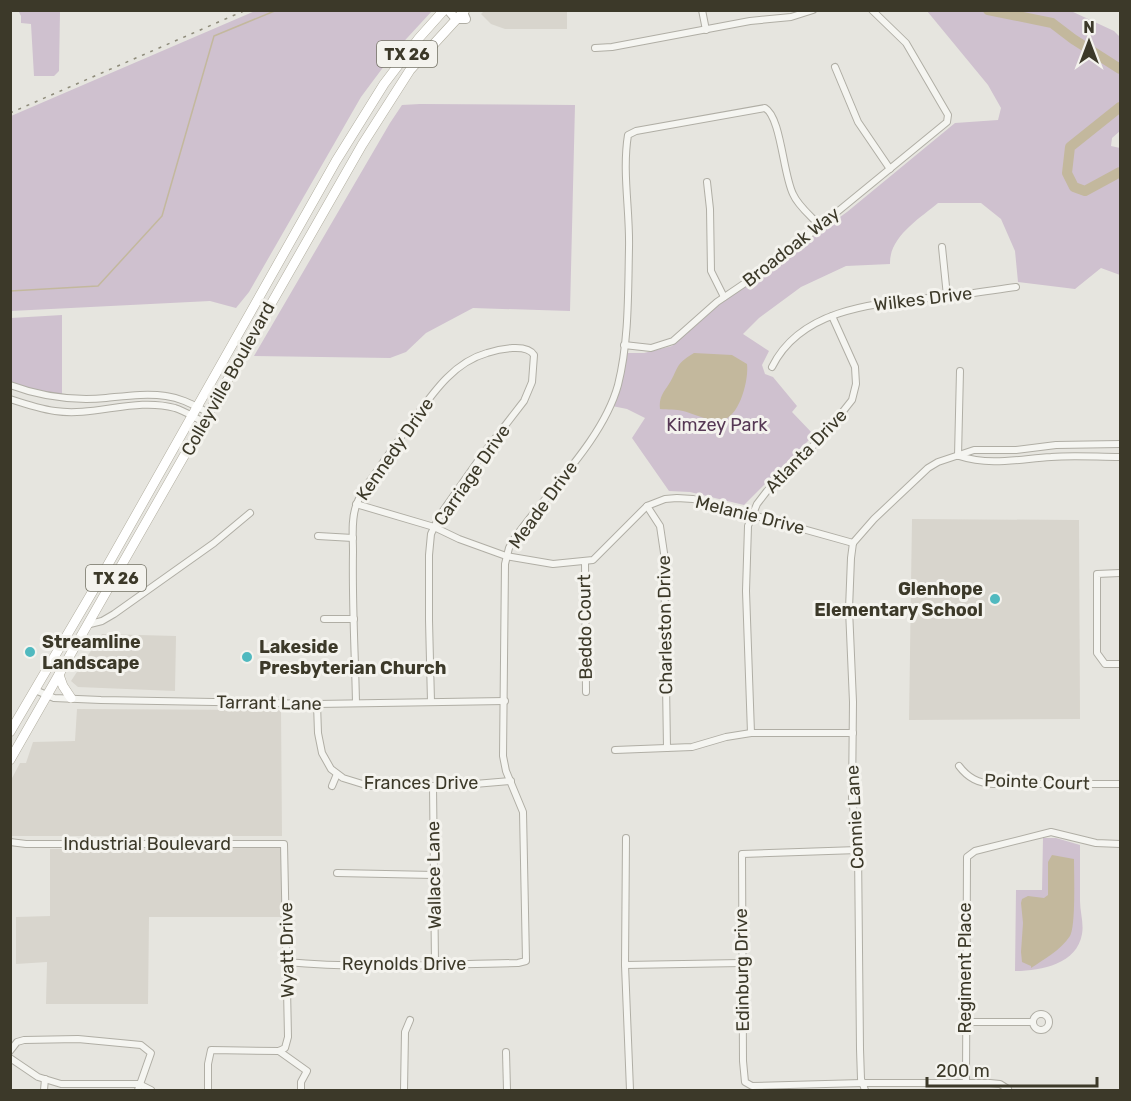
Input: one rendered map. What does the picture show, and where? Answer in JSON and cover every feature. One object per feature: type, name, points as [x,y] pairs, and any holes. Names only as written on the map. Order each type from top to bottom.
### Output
[{"type":"main road","points":[[446,10],[462,13]]},
{"type":"main road","name":"Colleyville Boulevard","points":[[10,732],[372,100],[420,38],[446,10]]},
{"type":"main road","name":"Colleyville Boulevard","points":[[10,760],[90,624],[362,145],[397,89],[421,58],[462,13]]},
{"type":"main road","points":[[298,230],[309,236]]},
{"type":"main road","points":[[59,675],[63,687],[71,698]]},
{"type":"street","points":[[702,10],[706,30]]},
{"type":"street","points":[[595,48],[612,47],[813,10]]},
{"type":"street","name":"Broadoak Way","points":[[624,345],[651,348],[673,340],[724,297],[820,226],[948,121],[948,115],[906,43],[872,10]]},
{"type":"street","points":[[835,67],[858,122],[890,169]]},
{"type":"street","name":"Meade Drive","points":[[523,962],[527,957],[523,812],[506,771],[504,756],[504,564],[509,548],[520,529],[582,452],[601,424],[618,386],[624,345],[629,247],[628,135],[636,131],[761,108],[769,110],[778,133],[784,166],[794,197],[820,226]]},
{"type":"street","points":[[707,182],[711,271],[724,297]]},
{"type":"street","points":[[942,247],[947,296]]},
{"type":"street","name":"Wilkes Drive","points":[[772,367],[785,346],[804,330],[832,316],[866,306],[1016,287]]},
{"type":"street","name":"Atlanta Drive","points":[[751,733],[746,543],[751,514],[767,491],[825,434],[852,400],[856,384],[855,367],[832,316]]},
{"type":"street","name":"Carriage Drive","points":[[431,702],[429,555],[431,534],[440,515],[524,401],[532,382],[534,355],[530,350],[518,348],[492,351],[474,358]]},
{"type":"street","name":"Kennedy Drive","points":[[356,703],[353,515],[356,504],[388,454],[427,401],[452,372],[474,358]]},
{"type":"street","points":[[958,456],[960,371]]},
{"type":"street","points":[[10,385],[34,394],[57,398],[144,394],[167,396],[178,398],[197,407],[207,418]]},
{"type":"street","points":[[116,397],[117,407]]},
{"type":"street","points":[[10,399],[56,411],[88,411],[140,405],[167,406],[192,416],[207,418]]},
{"type":"street","points":[[853,543],[874,519],[928,468],[938,462],[974,450],[1118,444],[1118,457],[1063,457],[1015,462],[975,461],[958,456]]},
{"type":"street","points":[[1063,445],[1063,457]]},
{"type":"street","name":"Melanie Drive","points":[[647,506],[665,499],[693,499],[853,543]]},
{"type":"street","points":[[356,504],[434,527],[506,556],[553,564],[585,562],[600,556],[647,506]]},
{"type":"street","name":"Charleston Drive","points":[[647,506],[660,526],[664,553],[667,748]]},
{"type":"street","points":[[90,624],[102,621],[114,614],[214,543],[250,513]]},
{"type":"street","points":[[318,536],[353,538]]},
{"type":"street","name":"Connie Lane","points":[[853,543],[849,609],[854,702],[852,798],[858,850],[860,1049],[862,1083],[865,1090]]},
{"type":"street","name":"Beddo Court","points":[[585,562],[586,693]]},
{"type":"street","points":[[1120,573],[1097,574],[1097,653],[1105,664],[1120,664]]},
{"type":"street","points":[[324,620],[354,619]]},
{"type":"street","name":"Tarrant Lane","points":[[35,690],[54,698],[317,704],[505,701]]},
{"type":"street","name":"Frances Drive","points":[[317,704],[318,733],[322,753],[332,770],[353,782],[369,786],[433,786],[511,781]]},
{"type":"street","points":[[615,750],[692,747],[726,737],[751,733],[853,733]]},
{"type":"street","name":"Pointe Court","points":[[959,766],[966,775],[985,783],[1120,784]]},
{"type":"street","points":[[332,786],[337,774]]},
{"type":"street","name":"Wallace Lane","points":[[433,786],[435,964]]},
{"type":"street","name":"Regiment Place","points":[[966,1083],[965,862],[969,854],[1052,832],[1096,843],[1120,844]]},
{"type":"street","points":[[627,838],[625,964],[630,1090]]},
{"type":"street","name":"Industrial Boulevard","points":[[10,842],[26,844],[284,844]]},
{"type":"street","name":"Wyatt Drive","points":[[279,1051],[285,1048],[288,1037],[284,844]]},
{"type":"street","name":"Edinburg Drive","points":[[858,850],[742,854],[743,1061],[744,1078],[748,1085],[862,1083]]},
{"type":"street","points":[[337,873],[434,875]]},
{"type":"street","name":"Reynolds Drive","points":[[286,962],[313,965],[523,962]]},
{"type":"street","points":[[625,964],[742,963]]},
{"type":"street","points":[[404,1090],[405,1032],[410,1020]]},
{"type":"street","points":[[965,1022],[1033,1022]]},
{"type":"street","points":[[10,1051],[17,1042],[24,1040],[78,1039],[141,1045],[151,1053],[139,1088]]},
{"type":"street","points":[[208,1090],[208,1064],[211,1050],[279,1051],[307,1071],[301,1090]]},
{"type":"street","points":[[506,1052],[507,1090]]},
{"type":"street","points":[[10,1058],[38,1077],[61,1084],[152,1090]]},
{"type":"street","points":[[44,1090],[45,1079]]},
{"type":"street","points":[[862,1083],[1000,1084],[1008,1089]]},
{"type":"shaded area","points":[[485,10],[567,11],[567,29],[505,29],[491,24],[481,14]]},
{"type":"shaded area","points":[[694,353],[732,355],[747,364],[747,378],[739,403],[725,419],[710,419],[680,410],[660,409],[661,397],[677,368]]},
{"type":"shaded area","name":"Glenhope Elementary School","points":[[912,519],[1079,520],[1080,719],[909,720]]},
{"type":"shaded area","points":[[102,634],[176,636],[175,691],[78,687],[71,681]]},
{"type":"shaded area","points":[[77,709],[281,710],[282,836],[11,836],[11,780],[20,763],[26,763],[33,742],[75,741]]},
{"type":"shaded area","points":[[282,848],[282,917],[149,917],[148,1004],[46,1004],[47,962],[16,964],[16,917],[50,916],[50,849]]},
{"type":"shaded area","points":[[1052,855],[1074,859],[1072,930],[1062,946],[1031,968],[1022,962],[1021,903],[1022,899],[1028,896],[1044,898],[1048,895],[1048,862]]},
{"type":"green space","points":[[18,10],[60,11],[59,71],[54,76],[34,76],[31,24],[21,23]]},
{"type":"green space","points":[[255,11],[432,11],[396,50],[361,97],[249,292],[236,308],[210,301],[11,311],[11,116]]},
{"type":"green space","name":"Kimzey Park","points":[[927,11],[1071,11],[1114,31],[1120,37],[1120,131],[1112,138],[1111,146],[1120,148],[1120,275],[1101,268],[1075,289],[1018,282],[1015,251],[1001,219],[981,203],[938,203],[906,229],[894,245],[890,264],[846,266],[801,287],[759,318],[743,334],[769,351],[762,365],[765,374],[773,377],[797,406],[792,412],[814,435],[744,505],[690,492],[669,491],[632,438],[645,418],[627,409],[612,406],[626,353],[644,353],[672,346],[707,312],[847,212],[955,123],[998,120],[1001,108],[988,85]]},
{"type":"green space","points":[[402,105],[575,105],[570,311],[473,308],[426,333],[406,352],[390,358],[254,356],[390,123]]},
{"type":"green space","points":[[62,315],[62,396],[34,393],[11,383],[11,318]]},
{"type":"green space","points":[[1043,838],[1056,838],[1080,845],[1082,934],[1073,952],[1056,964],[1015,971],[1016,890],[1042,890]]},
{"type":"waterway","points":[[10,291],[98,286],[162,216],[214,36],[277,10]]},
{"type":"waterway","points":[[988,10],[1052,23],[1120,69]]},
{"type":"waterway","points":[[1120,107],[1070,147],[1067,173],[1074,187],[1085,191],[1120,172]]},
{"type":"railway","points":[[10,113],[246,10]]},
{"type":"place","name":"Glenhope Elementary School","points":[[995,599]]},
{"type":"place","name":"Streamline Landscape","points":[[30,652]]},
{"type":"place","name":"Lakeside Presbyterian Church","points":[[247,657]]}]
